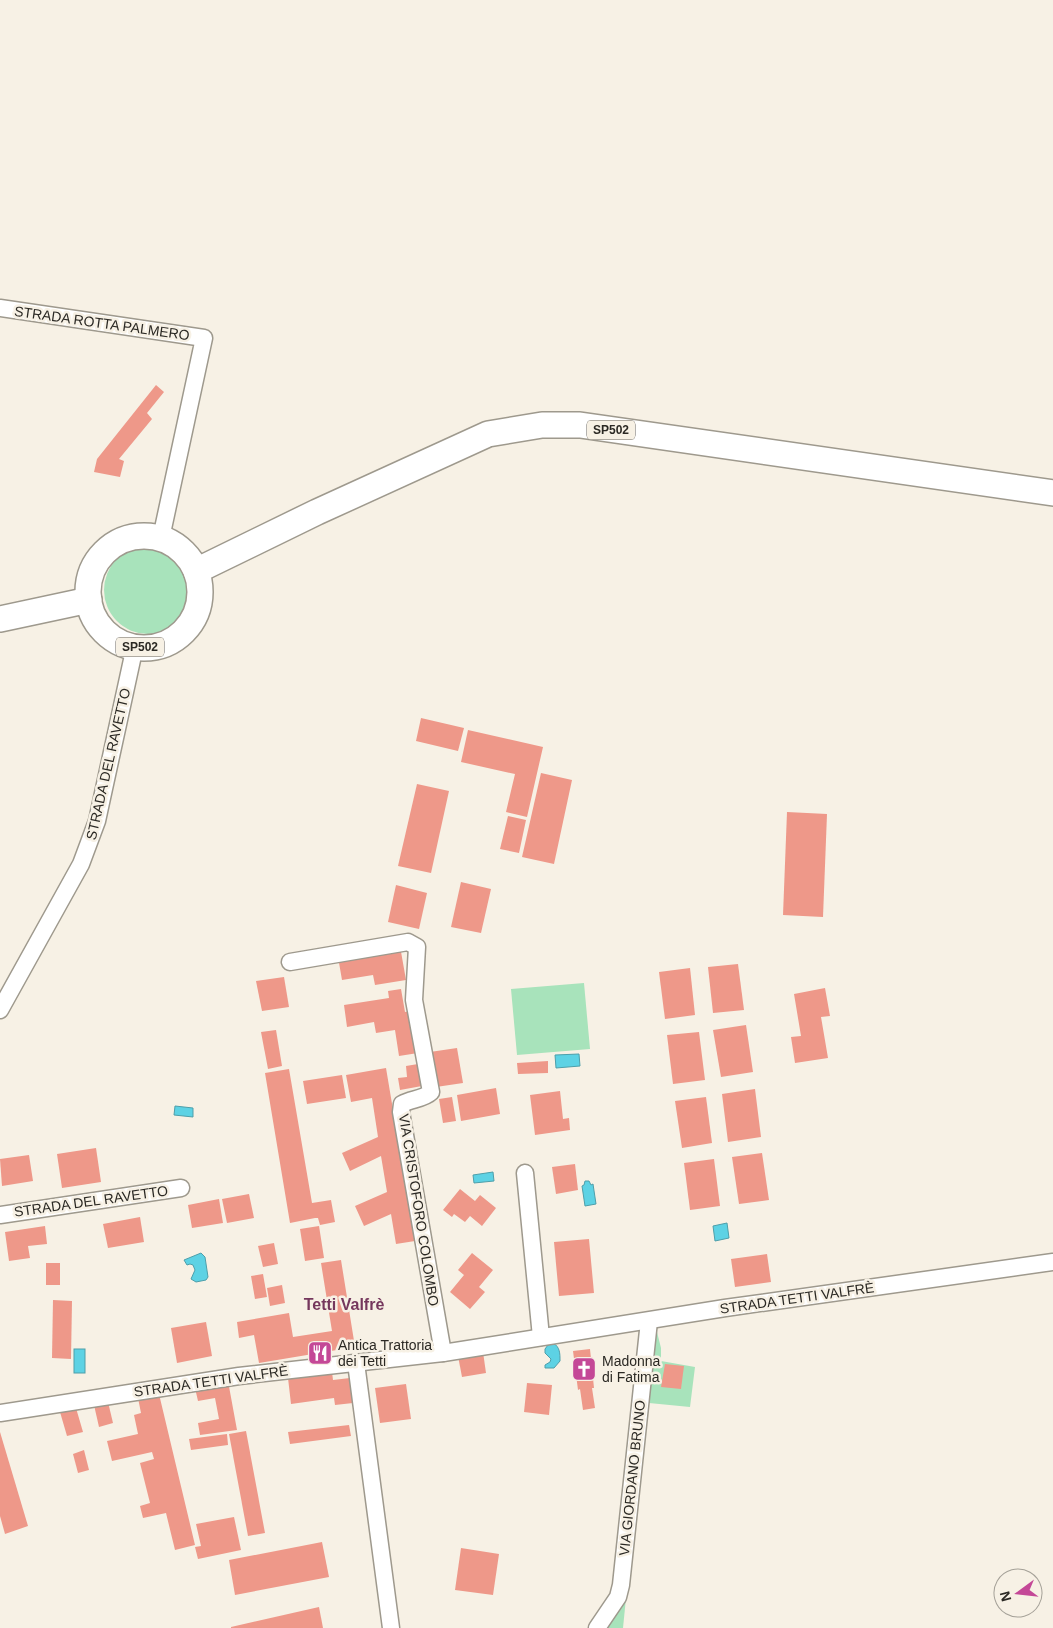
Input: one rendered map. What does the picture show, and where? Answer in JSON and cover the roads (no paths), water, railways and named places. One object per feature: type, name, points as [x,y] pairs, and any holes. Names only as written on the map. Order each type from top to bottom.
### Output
[{"type":"main road","name":"SP502","points":[[196,571],[317,512],[488,434],[542,425],[580,425],[1053,493]]},
{"type":"main road","name":"SP502","points":[[136,536],[161,538],[172,543],[182,551],[196,571],[200,590],[198,608],[193,620],[176,638],[165,644],[153,647],[135,646],[117,640],[106,633],[92,612],[89,600],[91,575],[96,564],[104,554],[124,540],[136,536]]},
{"type":"main road","points":[[0,619],[89,600]]},
{"type":"street","name":"STRADA ROTTA PALMERO","points":[[0,308],[204,338],[161,538]]},
{"type":"street","name":"STRADA DEL RAVETTO","points":[[0,1010],[81,864],[89,846],[135,646]]},
{"type":"street","name":"VIA CRISTOFORO COLOMBO","points":[[290,962],[408,942],[417,948],[414,1000],[431,1092],[427,1096],[412,1099],[402,1104],[401,1112],[443,1353]]},
{"type":"street","points":[[525,1173],[541,1337]]},
{"type":"street","name":"STRADA DEL RAVETTO","points":[[0,1214],[181,1188]]},
{"type":"street","name":"STRADA TETTI VALFRÈ","points":[[0,1413],[239,1376],[443,1353],[734,1307],[1053,1262]]},
{"type":"street","name":"VIA GIORDANO BRUNO","points":[[597,1628],[618,1597],[621,1584],[648,1321]]},
{"type":"street","points":[[356,1363],[391,1628]]},
{"type":"water","points":[[579,1054],[580,1066],[556,1068],[555,1055]]},
{"type":"water","points":[[175,1106],[193,1108],[193,1117],[174,1115]]},
{"type":"water","points":[[493,1172],[494,1181],[474,1183],[473,1175]]},
{"type":"water","points":[[585,1181],[589,1181],[591,1185],[593,1184],[596,1204],[585,1206],[582,1186]]},
{"type":"water","points":[[727,1223],[729,1238],[715,1241],[713,1226]]},
{"type":"water","points":[[201,1253],[205,1257],[208,1277],[206,1280],[196,1282],[191,1279],[195,1270],[193,1265],[187,1265],[184,1260]]},
{"type":"water","points":[[553,1343],[560,1353],[560,1361],[554,1368],[545,1368],[545,1365],[551,1359],[545,1353],[545,1349]]},
{"type":"water","points":[[74,1349],[85,1349],[85,1373],[74,1373]]},
{"type":"place","name":"Antica Trattoria dei Tetti","points":[[320,1353]]},
{"type":"place","name":"Madonna di Fatima","points":[[584,1369]]},
{"type":"district","name":"Tetti Valfrè","points":[[344,1304]]}]
